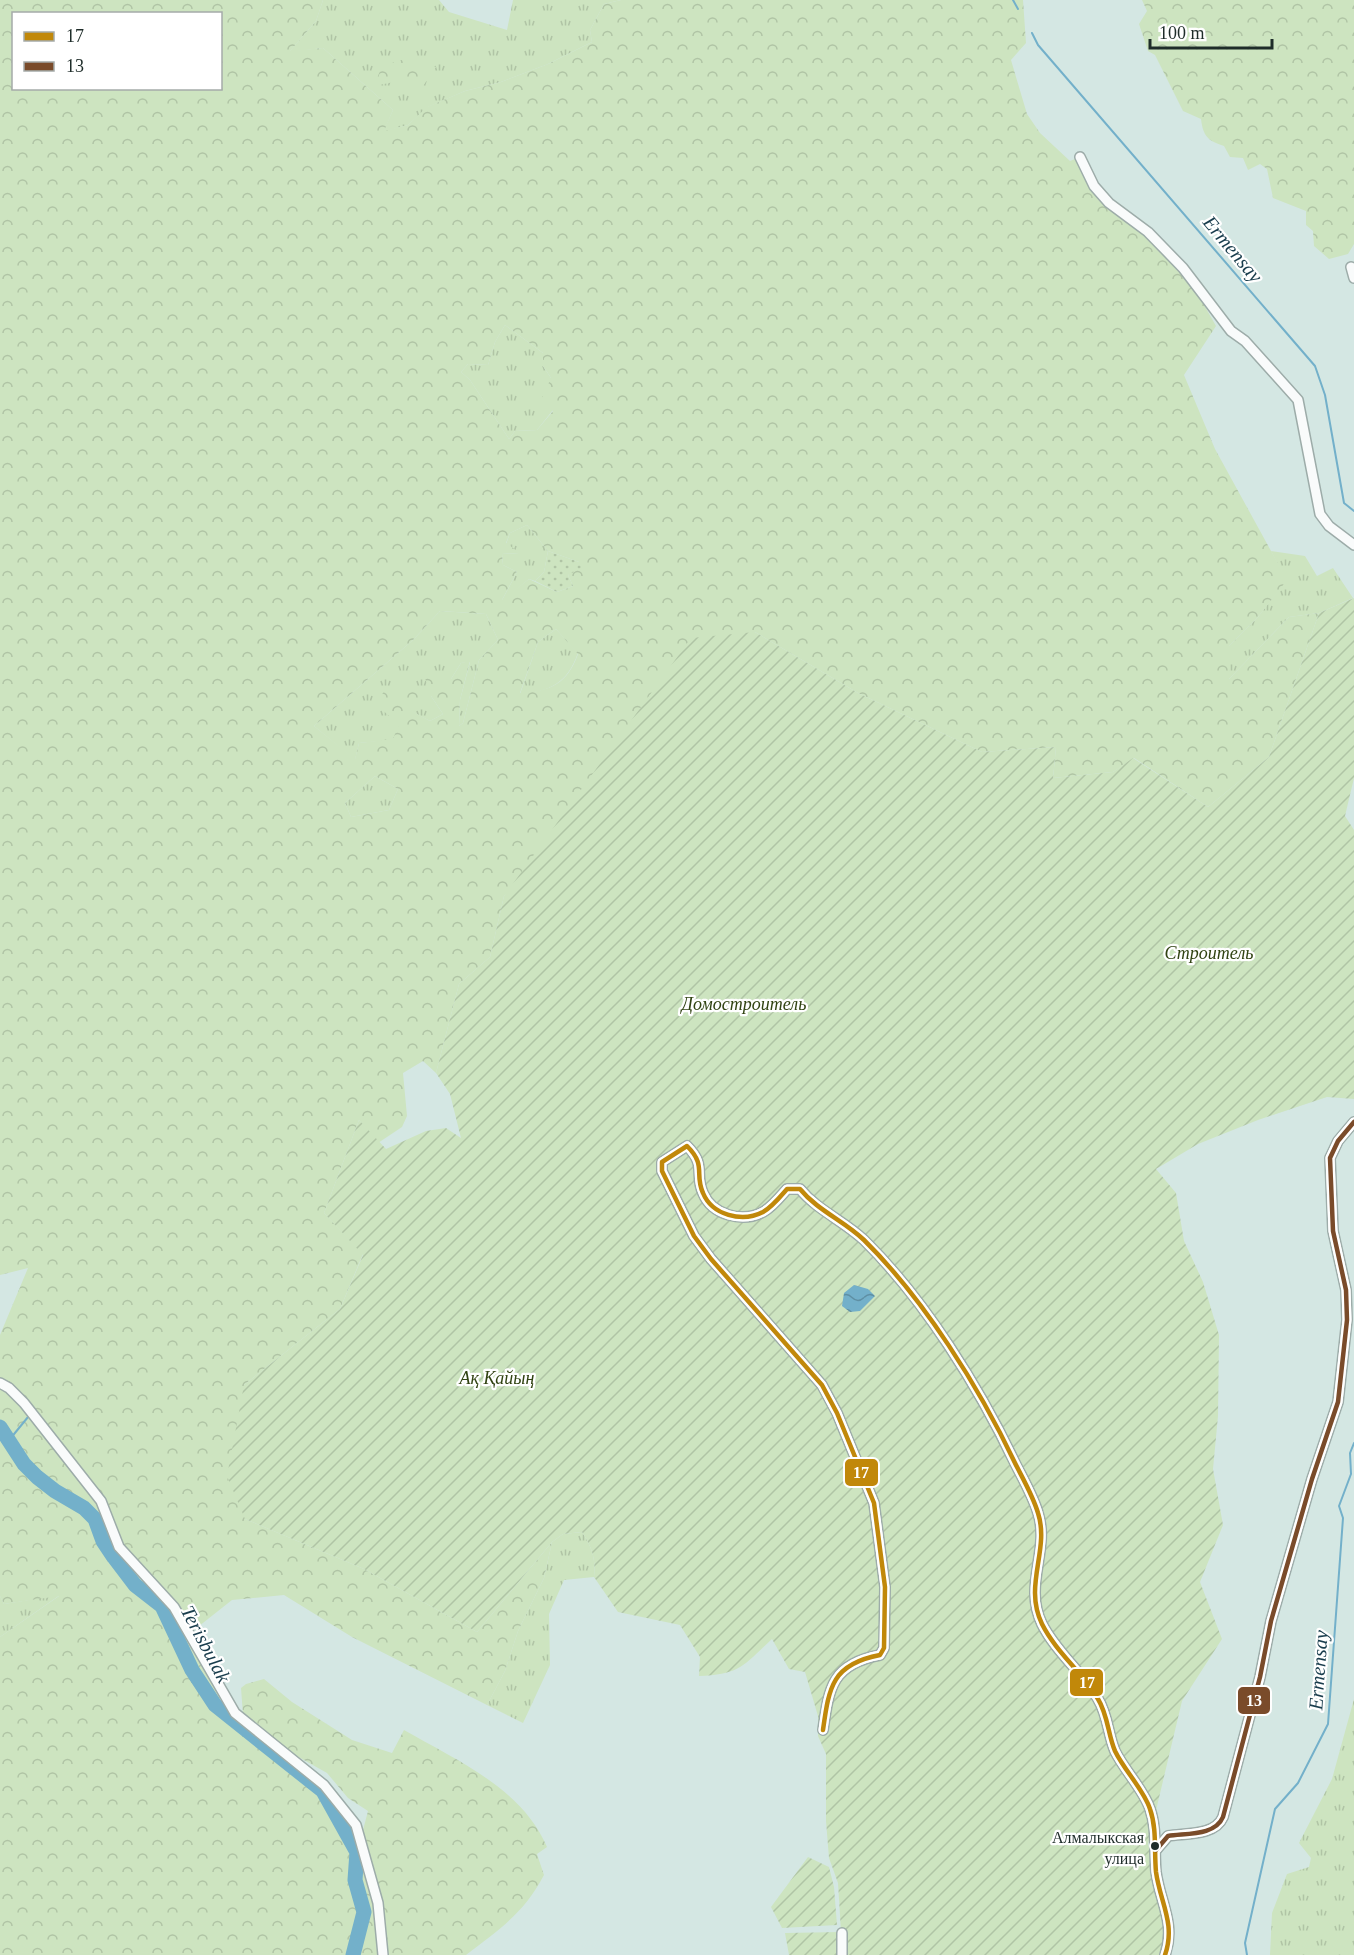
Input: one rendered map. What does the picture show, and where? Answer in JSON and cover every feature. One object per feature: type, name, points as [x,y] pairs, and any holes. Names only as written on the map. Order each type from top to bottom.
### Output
[{"type":"street","points":[[1080,157],[1094,186],[1109,202],[1148,232],[1183,268],[1231,331],[1245,341],[1298,400],[1320,514],[1329,526],[1354,545]]},
{"type":"street","points":[[1351,267],[1354,278]]},
{"type":"street","points":[[1156,1850],[1168,1836],[1211,1830],[1220,1825],[1260,1677],[1274,1610],[1312,1479],[1338,1402],[1347,1320],[1346,1290],[1333,1231],[1330,1158],[1338,1141],[1354,1122]]},
{"type":"street","points":[[823,1730],[827,1700],[836,1680],[848,1665],[880,1655],[884,1648],[885,1587],[874,1503],[837,1413],[822,1385],[730,1284],[694,1236],[662,1171],[662,1162],[687,1146],[698,1157],[702,1192],[711,1206],[725,1215],[738,1217],[763,1212],[787,1189],[800,1190],[807,1198],[862,1238],[927,1316],[986,1403],[1038,1513],[1041,1540],[1035,1567],[1035,1605],[1042,1625],[1058,1648],[1082,1675],[1100,1702],[1110,1727],[1114,1749],[1150,1808],[1156,1850],[1156,1870],[1169,1916],[1170,1940],[1165,1955]]},
{"type":"street","points":[[0,1383],[9,1388],[24,1403],[101,1501],[119,1547],[174,1607],[235,1713],[324,1785],[356,1825],[378,1904],[383,1955]]},
{"type":"street","points":[[842,1933],[842,1955]]},
{"type":"green space","points":[[0,0],[323,0],[316,21],[290,51],[323,48],[393,110],[384,131],[408,125],[427,107],[465,91],[501,82],[548,64],[592,42],[590,30],[604,4],[621,0],[1023,0],[1026,43],[1011,60],[1027,114],[1040,133],[1070,161],[1080,157],[1094,186],[1183,268],[1216,326],[1184,375],[1215,449],[1287,580],[1258,617],[1229,646],[1229,679],[1289,617],[1319,613],[1269,757],[1208,807],[1134,758],[1113,772],[1053,778],[1056,747],[982,752],[858,693],[755,632],[504,896],[490,957],[459,984],[436,1073],[423,1061],[403,1073],[407,1116],[402,1127],[378,1143],[359,1120],[324,1213],[363,1254],[340,1309],[244,1385],[245,1519],[364,1569],[477,1632],[552,1542],[544,1578],[518,1631],[505,1671],[487,1705],[352,1637],[284,1595],[232,1600],[189,1634],[235,1713],[324,1785],[356,1825],[375,1891],[363,1830],[368,1811],[348,1798],[327,1773],[295,1755],[243,1715],[241,1688],[246,1684],[264,1679],[292,1702],[352,1740],[392,1753],[404,1730],[486,1778],[521,1808],[536,1826],[547,1847],[537,1854],[544,1875],[519,1910],[466,1955],[0,1955],[0,1637],[59,1596],[4,1604],[0,1596],[0,1335],[28,1268],[0,1275]],"holes":[[[505,325],[543,353],[543,366],[551,378],[541,400],[553,411],[537,430],[515,431],[509,439],[470,380],[461,372],[468,364],[488,365],[495,342]],[[527,525],[548,551],[579,562],[568,575],[573,586],[557,592],[529,579],[502,600],[517,572],[503,565],[502,554],[520,553],[506,543],[510,533]],[[440,611],[486,614],[498,640],[479,660],[463,723],[459,726],[460,700],[470,661],[461,663],[451,679],[423,672],[431,696],[443,714],[430,721],[410,710],[422,703],[418,688],[388,686],[375,704],[399,724],[393,739],[359,743],[355,759],[314,726],[413,640]],[[556,629],[578,654],[574,664],[563,679],[549,688],[520,693],[538,642]],[[375,776],[398,789],[389,810],[351,817],[345,803]]]},
{"type":"green space","points":[[323,0],[439,0],[449,12],[507,30],[513,0],[621,0],[604,4],[590,30],[592,42],[548,64],[501,82],[465,91],[428,107],[408,125],[383,132],[393,110],[323,48],[289,52],[316,21]]},
{"type":"green space","points":[[1142,0],[1354,0],[1354,244],[1348,254],[1329,259],[1314,246],[1313,231],[1306,225],[1306,211],[1273,198],[1267,169],[1260,164],[1248,170],[1243,158],[1230,157],[1224,146],[1207,137],[1201,119],[1183,111],[1155,55],[1148,51],[1139,24],[1147,11]]},
{"type":"green space","points":[[405,59],[436,67],[419,92],[399,81],[374,86],[382,66]]},
{"type":"green space","points":[[505,325],[543,353],[543,366],[551,378],[553,410],[537,430],[515,431],[509,439],[470,380],[461,372],[468,364],[488,365],[495,342]]},
{"type":"green space","points":[[527,525],[548,551],[544,572],[535,581],[529,579],[501,602],[517,572],[503,565],[502,554],[519,553],[506,544],[510,533]]},
{"type":"green space","points":[[548,551],[579,562],[583,567],[568,575],[573,586],[557,592],[535,581],[544,572]]},
{"type":"green space","points":[[1271,551],[1305,556],[1317,576],[1333,568],[1353,598],[1319,613],[1289,617],[1228,680],[1229,646],[1258,617],[1286,580]]},
{"type":"green space","name":"Домостроитель","points":[[1354,598],[1354,778],[1345,816],[1354,830],[1354,1099],[1327,1097],[1258,1120],[1198,1144],[1156,1169],[1176,1193],[1184,1241],[1203,1282],[1219,1335],[1218,1416],[1213,1469],[1223,1525],[1200,1582],[1222,1639],[1182,1701],[1148,1844],[1169,1916],[1165,1955],[789,1955],[785,1933],[841,1932],[838,1883],[829,1858],[826,1821],[826,1754],[818,1736],[818,1716],[805,1672],[789,1669],[772,1639],[755,1656],[733,1671],[699,1676],[700,1657],[680,1625],[618,1612],[594,1577],[592,1553],[582,1532],[563,1534],[552,1542],[477,1632],[364,1569],[245,1519],[227,1476],[244,1385],[340,1309],[363,1255],[324,1213],[359,1120],[386,1149],[426,1131],[446,1128],[461,1138],[450,1094],[436,1073],[459,984],[490,957],[504,896],[691,638],[755,632],[858,693],[982,752],[1056,747],[1053,778],[1113,772],[1133,758],[1208,807],[1269,757],[1319,613]]},
{"type":"green space","points":[[440,611],[486,614],[498,640],[479,660],[463,723],[459,726],[460,700],[470,662],[461,663],[451,679],[431,696],[443,714],[430,721],[409,710],[418,688],[393,740],[359,743],[355,760],[314,726],[413,640]]},
{"type":"green space","points":[[556,629],[578,653],[574,664],[563,679],[549,688],[520,694],[538,642]]},
{"type":"green space","points":[[375,776],[398,789],[389,810],[351,817],[345,803]]},
{"type":"green space","points":[[582,1532],[592,1553],[594,1577],[564,1580],[549,1614],[550,1665],[523,1723],[487,1705],[505,1671],[518,1631],[544,1578],[552,1542],[563,1534]]},
{"type":"green space","points":[[60,1595],[0,1637],[0,1596],[4,1604]]},
{"type":"green space","points":[[1354,1699],[1354,1955],[1270,1955],[1272,1913],[1287,1874],[1309,1867],[1311,1858],[1299,1843],[1332,1779]]},
{"type":"green space","points":[[808,1857],[829,1867],[834,1887],[837,1925],[782,1928],[771,1907]]},
{"type":"water","points":[[854,1285],[868,1289],[875,1296],[860,1311],[850,1312],[842,1306],[844,1293]]},
{"type":"waterway","name":"Ermensay","points":[[1013,0],[1018,9]]},
{"type":"waterway","name":"Ermensay","points":[[1032,33],[1038,45],[1315,366],[1325,395],[1344,503],[1354,511]]},
{"type":"waterway","points":[[10,1439],[28,1417]]},
{"type":"waterway","name":"Terisbulak","points":[[0,1427],[24,1464],[37,1477],[84,1508],[95,1519],[103,1541],[135,1585],[162,1606],[192,1670],[215,1705],[323,1791],[357,1852],[355,1880],[364,1912],[353,1955]]},
{"type":"waterway","name":"Ermensay","points":[[1247,1955],[1245,1943],[1275,1809],[1298,1783],[1328,1724],[1343,1518],[1339,1506],[1351,1474],[1350,1453],[1354,1443]]},
{"type":"transit line","name":"13","points":[[1156,1850],[1168,1836],[1207,1831],[1214,1828],[1223,1817],[1260,1677],[1271,1621],[1312,1479],[1338,1402],[1347,1320],[1346,1290],[1333,1231],[1330,1158],[1338,1141],[1354,1122]]},
{"type":"transit line","name":"17","points":[[823,1730],[831,1690],[842,1671],[852,1664],[880,1655],[884,1648],[885,1587],[874,1503],[837,1413],[822,1385],[711,1259],[694,1236],[662,1171],[662,1162],[687,1146],[697,1159],[703,1193],[707,1201],[720,1212],[737,1217],[755,1215],[770,1207],[787,1189],[800,1189],[814,1203],[856,1233],[886,1263],[929,1316],[985,1404],[1031,1494],[1038,1513],[1041,1540],[1035,1595],[1042,1624],[1054,1644],[1098,1699],[1115,1751],[1150,1809],[1154,1832],[1156,1872],[1168,1923],[1168,1944],[1165,1955]]},
{"type":"place","name":"Алмалыкская улица","points":[[1155,1846]]},
{"type":"park label","name":"Строитель","points":[[1209,953]]},
{"type":"park label","name":"Ақ Қайың","points":[[497,1378]]}]
